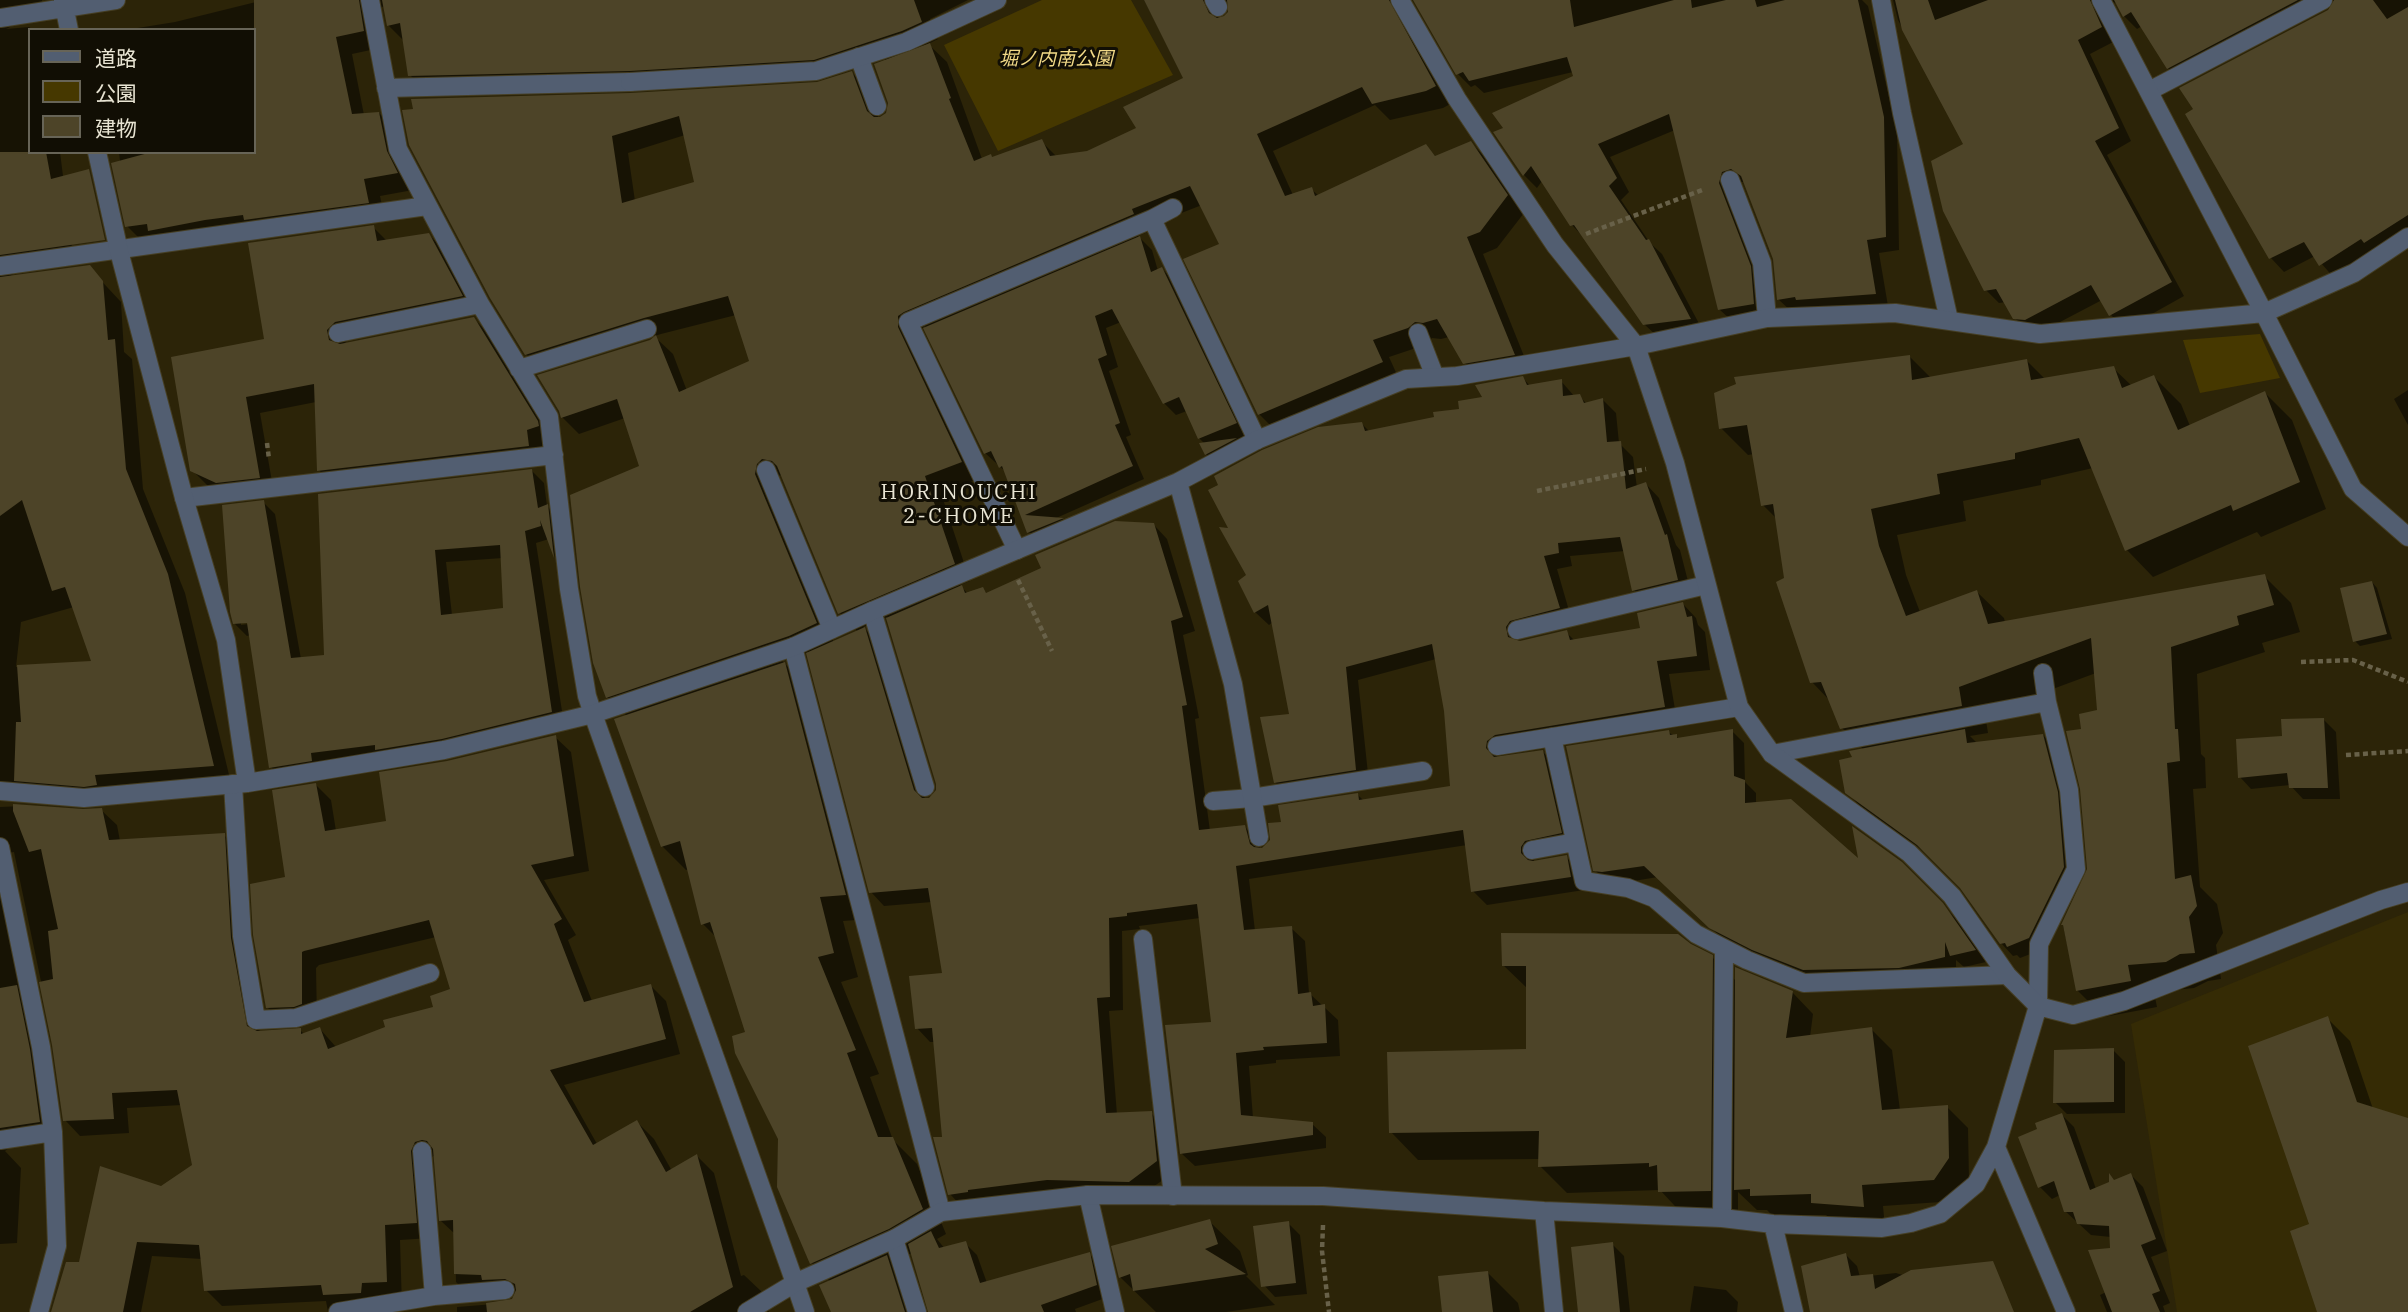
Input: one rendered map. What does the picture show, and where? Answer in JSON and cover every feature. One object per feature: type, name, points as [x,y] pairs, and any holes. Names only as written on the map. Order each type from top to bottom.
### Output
[{"type":"street","points":[[0,18],[64,5],[116,0]]},
{"type":"street","points":[[370,0],[398,149],[480,304],[549,417],[569,589],[587,696],[804,1312]]},
{"type":"street","points":[[386,88],[630,82],[816,71],[906,41],[997,0]]},
{"type":"street","points":[[1400,0],[1457,99],[1555,246],[1636,346],[1675,463],[1740,707],[1772,754],[1909,853],[1952,896],[2007,975],[2038,1006],[2073,1015],[2124,1001],[2408,892]]},
{"type":"street","points":[[1881,0],[1902,113],[1948,320]]},
{"type":"street","points":[[2101,0],[2353,489],[2408,537]]},
{"type":"street","points":[[2148,91],[2323,0]]},
{"type":"street","points":[[64,5],[69,28]]},
{"type":"street","points":[[859,57],[877,106]]},
{"type":"street","points":[[97,154],[119,251],[184,498],[226,640],[240,784],[242,936],[256,1020],[296,1018],[430,973]]},
{"type":"street","points":[[1730,180],[1762,263],[1768,318]]},
{"type":"street","points":[[0,266],[427,206]]},
{"type":"street","points":[[1011,552],[908,322],[1173,208]]},
{"type":"street","points":[[1152,219],[1257,440]]},
{"type":"street","points":[[0,791],[84,798],[240,784],[444,750],[593,714],[793,647],[1178,482],[1257,440],[1406,379],[1457,376],[1636,346],[1768,318],[1895,313],[2040,334],[2264,313],[2354,273],[2408,237]]},
{"type":"street","points":[[338,333],[480,304]]},
{"type":"street","points":[[519,369],[647,329]]},
{"type":"street","points":[[1418,333],[1435,377]]},
{"type":"street","points":[[184,498],[554,456]]},
{"type":"street","points":[[766,470],[832,629]]},
{"type":"street","points":[[1178,482],[1233,684],[1259,837]]},
{"type":"street","points":[[1517,629],[1706,585]]},
{"type":"street","points":[[872,611],[925,787]]},
{"type":"street","points":[[793,647],[941,1212]]},
{"type":"street","points":[[747,1312],[795,1283],[894,1239],[941,1212],[1088,1195],[1323,1196],[1544,1211],[1882,1228],[1940,1214],[1976,1184],[1996,1147],[2038,1006],[2039,944],[2076,869],[2069,790],[2047,702],[2043,673]]},
{"type":"street","points":[[1772,754],[2047,702]]},
{"type":"street","points":[[1497,746],[1740,707]]},
{"type":"street","points":[[1552,737],[1584,881],[1628,888],[1654,898],[1696,934],[1804,983],[2007,975]]},
{"type":"street","points":[[1213,801],[1252,798],[1423,771]]},
{"type":"street","points":[[1532,850],[1575,842]]},
{"type":"street","points":[[0,847],[41,1047],[53,1132],[57,1246],[39,1312]]},
{"type":"street","points":[[1143,939],[1173,1196]]},
{"type":"street","points":[[1722,1218],[1724,948]]},
{"type":"street","points":[[0,1140],[53,1132]]},
{"type":"street","points":[[1996,1147],[2066,1312]]},
{"type":"street","points":[[422,1151],[434,1296]]},
{"type":"street","points":[[1088,1195],[1115,1312]]},
{"type":"street","points":[[1544,1211],[1554,1312]]},
{"type":"street","points":[[1773,1224],[1794,1312]]},
{"type":"street","points":[[894,1239],[917,1312]]},
{"type":"street","points":[[338,1312],[434,1296],[505,1290]]},
{"type":"path","points":[[1555,246],[1730,180]]},
{"type":"path","points":[[1537,491],[1675,463]]},
{"type":"path","points":[[1011,552],[1052,651]]},
{"type":"path","points":[[2301,662],[2353,660],[2408,682]]},
{"type":"path","points":[[2346,755],[2408,751]]},
{"type":"path","points":[[1323,1196],[1322,1251],[1329,1312]]},
{"type":"shaded area","points":[[2408,912],[2408,1312],[2177,1312],[2131,1024]]},
{"type":"green space","name":"堀ノ内南公園","points":[[1042,0],[1131,0],[1173,75],[998,151],[944,45]]},
{"type":"green space","points":[[2260,334],[2280,378],[2200,393],[2183,340]]},
{"type":"building","points":[[254,0],[359,0],[364,31],[336,37],[352,114],[379,112],[387,151],[398,173],[364,179],[369,203],[244,220],[243,215],[148,231],[147,224],[125,227],[111,163],[145,154],[256,154]]},
{"type":"building","points":[[382,0],[914,0],[922,22],[814,60],[630,71],[408,76],[400,23],[387,26]]},
{"type":"building","points":[[1144,0],[1203,0],[1209,13],[1217,18],[1228,12],[1227,0],[1389,0],[1436,86],[1426,91],[1372,104],[1362,87],[1257,134],[1285,196],[1312,187],[1315,196],[1426,144],[1435,156],[1471,141],[1508,195],[1480,232],[1467,237],[1515,355],[1463,364],[1437,319],[1415,322],[1408,328],[1373,340],[1383,362],[1258,415],[1183,259],[1219,244],[1190,186],[1132,209],[1134,214],[898,316],[898,327],[962,462],[925,476],[955,564],[838,614],[777,466],[772,461],[762,459],[757,464],[755,474],[817,623],[789,636],[606,698],[593,663],[580,587],[570,495],[639,466],[617,399],[561,418],[537,375],[650,340],[656,335],[679,392],[749,361],[728,296],[644,318],[525,355],[490,298],[409,145],[402,110],[413,109],[411,99],[630,93],[817,82],[852,71],[867,111],[874,117],[880,117],[886,113],[888,103],[874,64],[930,43],[974,161],[1042,139],[1050,156],[1087,151],[1136,128],[1123,107],[1183,78]],"holes":[[[679,116],[694,182],[622,203],[612,136]]]},
{"type":"building","points":[[1413,0],[1570,0],[1574,27],[1674,0],[1691,0],[1692,8],[1726,0],[1755,0],[1757,7],[1785,0],[1858,0],[1884,117],[1886,237],[1867,240],[1876,294],[1777,300],[1773,259],[1741,176],[1731,169],[1722,172],[1719,183],[1751,266],[1754,304],[1718,310],[1669,114],[1598,144],[1617,178],[1609,186],[1646,240],[1649,239],[1691,319],[1643,325],[1574,225],[1570,226],[1531,166],[1523,176],[1493,132],[1503,128],[1492,113],[1573,76],[1567,57],[1469,81],[1463,72],[1456,75]]},
{"type":"building","points":[[1895,0],[1928,0],[1935,20],[1988,0],[2090,0],[2102,27],[2078,40],[2119,128],[2095,141],[2172,282],[2109,316],[2091,285],[2025,320],[2013,319],[1996,289],[1984,291],[1943,211],[1931,161],[1963,144],[1902,30]]},
{"type":"building","points":[[2114,0],[2298,0],[2167,69],[2131,12],[2123,17]]},
{"type":"building","points":[[2334,0],[2373,0],[2387,19],[2408,7],[2408,215],[2364,243],[2361,239],[2319,266],[2304,242],[2269,259],[2185,114],[2193,109],[2179,88],[2328,10]]},
{"type":"building","points":[[0,152],[46,154],[51,179],[89,169],[105,240],[0,255]]},
{"type":"building","points":[[374,225],[377,241],[429,233],[463,296],[335,322],[327,330],[329,340],[340,344],[474,317],[538,421],[539,426],[527,430],[529,446],[317,471],[314,384],[246,397],[260,478],[216,483],[190,471],[171,357],[264,339],[248,243]]},
{"type":"building","points":[[1140,236],[1151,272],[1162,267],[1237,423],[1198,439],[1179,397],[1163,404],[1112,309],[1095,316],[1107,355],[1098,359],[1120,423],[1115,425],[1133,466],[1025,515],[1064,518],[1027,533],[1002,466],[999,468],[991,451],[984,454],[923,328]]},
{"type":"building","points":[[90,265],[103,281],[108,340],[115,339],[126,469],[168,574],[214,766],[95,775],[97,785],[84,787],[14,781],[16,722],[21,722],[17,665],[91,661],[65,587],[52,591],[22,500],[0,516],[0,277]]},
{"type":"building","points":[[1910,355],[1912,380],[2027,359],[2031,380],[2114,366],[2122,388],[2154,375],[2178,430],[2265,391],[2300,482],[2233,511],[2231,505],[2125,551],[2079,438],[2015,453],[2015,459],[1937,474],[1940,494],[1871,509],[1879,546],[1906,616],[1977,590],[1988,624],[2265,574],[2274,605],[2237,616],[2239,625],[2171,647],[2175,729],[2178,729],[2180,761],[2167,763],[2175,879],[2191,875],[2197,906],[2189,917],[2195,953],[2180,954],[2166,962],[2128,965],[2131,981],[2076,991],[2061,925],[2087,869],[2080,789],[2066,731],[2081,729],[2079,714],[2097,710],[2091,638],[1959,687],[1962,706],[1840,729],[1821,682],[1810,683],[1776,582],[1784,578],[1773,504],[1761,506],[1747,425],[1719,429],[1714,393],[1736,384],[1734,377]]},
{"type":"building","points":[[1523,376],[1527,385],[1562,379],[1563,396],[1580,394],[1584,403],[1603,398],[1607,442],[1621,441],[1626,489],[1646,482],[1665,535],[1667,534],[1678,580],[1632,591],[1620,537],[1558,543],[1559,553],[1544,556],[1560,608],[1510,621],[1506,627],[1508,637],[1520,641],[1567,630],[1570,640],[1640,628],[1637,613],[1683,602],[1687,617],[1692,616],[1697,656],[1657,661],[1665,707],[1495,735],[1487,741],[1486,748],[1494,757],[1543,750],[1562,833],[1525,841],[1521,853],[1533,861],[1567,855],[1571,877],[1471,892],[1463,830],[1236,866],[1244,930],[1292,926],[1298,994],[1311,992],[1313,1006],[1325,1004],[1327,1043],[1263,1047],[1264,1050],[1236,1053],[1241,1115],[1313,1122],[1313,1135],[1180,1154],[1165,1025],[1211,1022],[1197,904],[1127,913],[1127,916],[1109,918],[1110,997],[1097,998],[1106,1113],[1152,1111],[1157,1161],[1129,1182],[1047,1180],[948,1195],[933,1137],[942,1137],[932,1028],[915,1029],[909,976],[942,973],[928,888],[869,893],[806,653],[865,627],[914,790],[922,798],[929,798],[936,790],[936,784],[886,618],[962,585],[965,593],[983,587],[986,593],[1041,568],[1035,555],[1115,521],[1154,523],[1183,617],[1171,621],[1187,705],[1182,706],[1199,830],[1245,825],[1250,844],[1262,848],[1270,840],[1268,823],[1281,822],[1278,805],[1358,793],[1359,800],[1450,786],[1444,711],[1432,644],[1346,667],[1356,770],[1274,783],[1260,717],[1289,714],[1268,605],[1254,613],[1238,581],[1246,575],[1219,527],[1228,528],[1208,490],[1218,485],[1214,476],[1262,450],[1318,427],[1362,422],[1365,431],[1434,417],[1433,412],[1459,409],[1458,401],[1482,397],[1475,385]]},
{"type":"building","points":[[1237,438],[1205,455],[1199,443]]},
{"type":"building","points":[[532,469],[538,508],[548,504],[554,558],[540,520],[541,526],[525,531],[552,712],[442,739],[375,750],[375,745],[311,753],[312,761],[269,768],[247,623],[233,624],[230,612],[222,505],[264,500],[291,658],[324,655],[318,494]],"holes":[[[500,545],[503,608],[441,615],[435,550]]]},
{"type":"building","points":[[2372,581],[2387,634],[2353,642],[2340,588]]},
{"type":"building","points":[[785,662],[846,895],[820,897],[834,953],[818,957],[856,1050],[847,1053],[878,1137],[893,1137],[923,1209],[889,1229],[810,1264],[777,1187],[778,1139],[735,1053],[732,1036],[745,1032],[710,922],[701,925],[680,841],[661,847],[614,719]]},
{"type":"building","points":[[2324,718],[2328,788],[2289,788],[2287,773],[2238,778],[2236,739],[2282,736],[2281,719]]},
{"type":"building","points":[[1733,729],[1734,776],[1745,780],[1745,803],[1791,799],[1858,858],[1852,826],[1902,862],[1943,903],[1976,950],[1950,956],[1945,942],[1945,957],[1899,968],[1803,970],[1752,950],[1709,928],[1644,866],[1593,871],[1566,746],[1669,730],[1670,735],[1677,734],[1677,738]]},
{"type":"building","points":[[1965,729],[1967,743],[2043,734],[2058,792],[2064,867],[2029,938],[2007,947],[2005,943],[2000,944],[1960,888],[1917,845],[1845,793],[1839,760],[1852,757],[1849,751]]},
{"type":"building","points":[[556,735],[574,856],[531,865],[562,919],[554,924],[584,1002],[651,984],[666,1039],[550,1070],[593,1145],[637,1120],[666,1172],[697,1154],[733,1287],[690,1312],[487,1312],[486,1303],[512,1299],[516,1290],[515,1284],[505,1279],[482,1280],[481,1275],[454,1274],[453,1220],[439,1221],[433,1149],[427,1141],[422,1140],[415,1142],[411,1151],[417,1223],[385,1225],[387,1282],[362,1283],[361,1293],[323,1295],[321,1285],[204,1291],[199,1245],[137,1242],[123,1312],[51,1312],[66,1262],[79,1262],[100,1166],[161,1186],[192,1165],[177,1090],[112,1093],[114,1119],[63,1121],[39,982],[53,979],[48,931],[58,929],[41,849],[29,852],[13,811],[13,804],[102,808],[109,840],[225,833],[231,938],[247,1026],[257,1031],[301,1028],[301,1034],[320,1027],[328,1049],[385,1027],[383,1020],[433,1007],[430,996],[450,989],[429,920],[302,952],[302,1004],[266,1008],[253,935],[250,884],[285,877],[272,790],[316,783],[325,831],[386,821],[379,772],[447,761]]},
{"type":"building","points":[[1501,933],[1678,934],[1713,955],[1711,1191],[1658,1192],[1657,1165],[1649,1167],[1649,1163],[1538,1167],[1539,1131],[1389,1133],[1387,1052],[1526,1049],[1526,966],[1502,966]]},
{"type":"building","points":[[1735,967],[1793,991],[1786,1038],[1872,1027],[1882,1110],[1948,1105],[1949,1158],[1934,1180],[1862,1185],[1864,1207],[1811,1203],[1811,1194],[1750,1196],[1750,1189],[1734,1190]]},
{"type":"building","points":[[17,985],[30,1049],[40,1122],[0,1128],[0,988]]},
{"type":"building","points":[[2328,1016],[2357,1102],[2408,1118],[2408,1312],[2317,1312],[2290,1231],[2309,1224],[2248,1046]]},
{"type":"building","points":[[2114,1048],[2114,1102],[2053,1103],[2054,1050]]},
{"type":"building","points":[[2062,1113],[2090,1190],[2109,1182],[2109,1173],[2114,1180],[2131,1173],[2156,1239],[2141,1245],[2160,1291],[2152,1294],[2160,1312],[2112,1312],[2088,1250],[2110,1248],[2109,1226],[2077,1224],[2073,1212],[2064,1212],[2054,1181],[2038,1188],[2018,1137],[2037,1129],[2035,1123]]},
{"type":"building","points":[[1210,1219],[1218,1244],[1205,1249],[1246,1274],[1133,1291],[1130,1274],[1119,1278],[1111,1246]]},
{"type":"building","points":[[1289,1221],[1296,1283],[1261,1287],[1253,1226]]},
{"type":"building","points":[[931,1231],[939,1248],[966,1241],[980,1283],[1090,1252],[1097,1285],[1041,1305],[1044,1312],[928,1312],[908,1244]]},
{"type":"building","points":[[1613,1242],[1620,1312],[1578,1312],[1571,1247]]},
{"type":"building","points":[[1846,1253],[1851,1276],[1873,1274],[1875,1289],[1911,1270],[1993,1261],[2014,1312],[1810,1312],[1801,1266]]},
{"type":"building","points":[[887,1255],[905,1312],[831,1312],[819,1285]]},
{"type":"building","points":[[1488,1271],[1493,1312],[1442,1312],[1438,1276]]},
{"type":"district","name":"HORINOUCHI 2-CHOME","points":[[959,505]]}]
